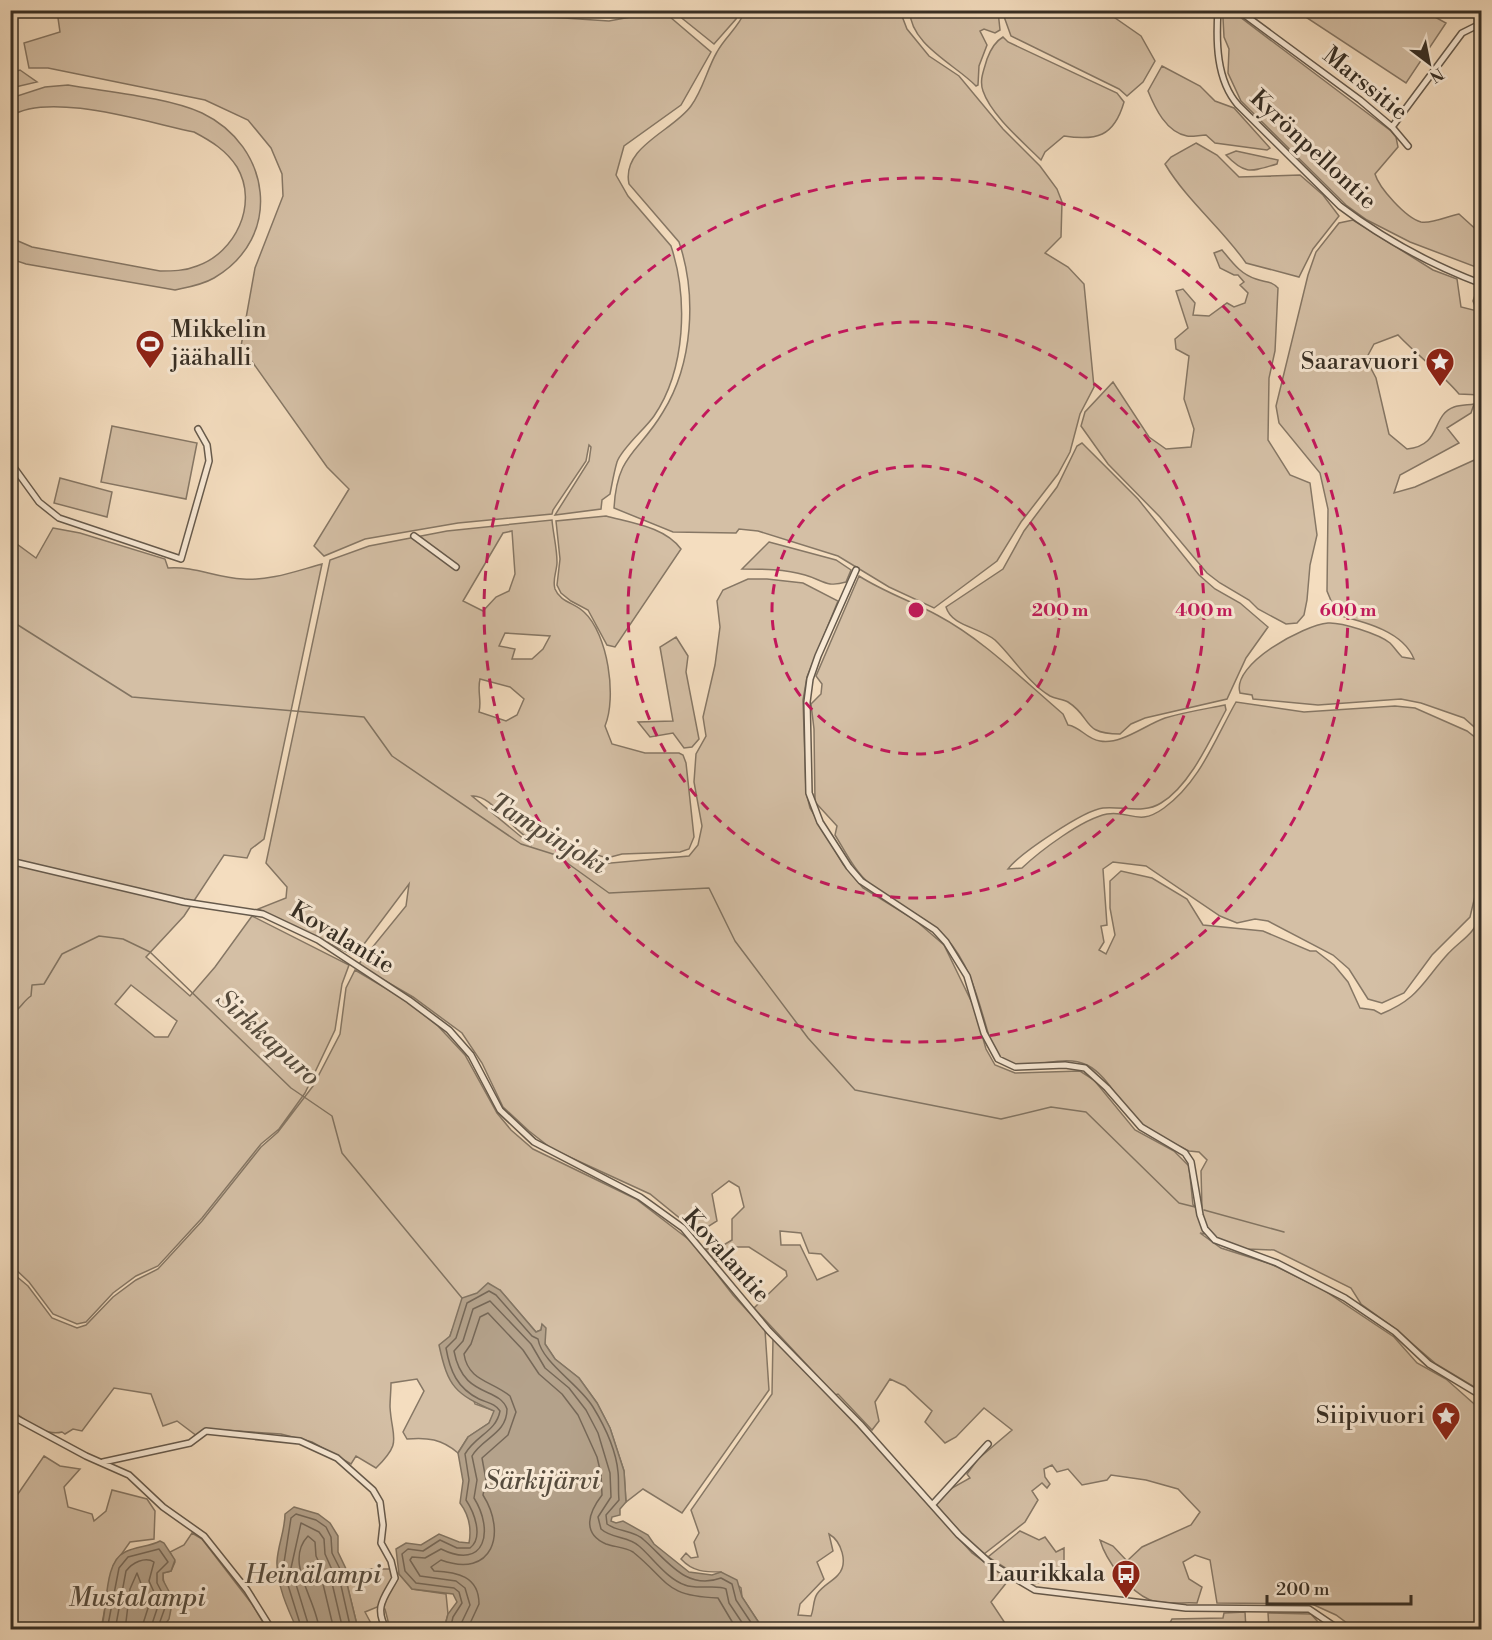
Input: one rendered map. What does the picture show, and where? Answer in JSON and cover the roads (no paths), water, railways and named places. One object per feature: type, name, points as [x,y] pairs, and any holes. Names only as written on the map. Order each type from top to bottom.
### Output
[{"type":"street","name":"Kyrönpellontie","points":[[1218,10],[1218,46],[1222,72],[1228,90],[1238,105],[1355,218],[1427,262],[1482,284]]},
{"type":"street","name":"Marssitie","points":[[1238,10],[1360,100],[1392,127],[1408,146]]},
{"type":"street","points":[[1478,10],[1482,16]]},
{"type":"street","points":[[1392,127],[1462,33],[1482,23]]},
{"type":"street","points":[[10,462],[39,502],[58,518],[181,559],[209,460],[207,445],[198,429]]},
{"type":"street","points":[[414,536],[456,567]]},
{"type":"street","points":[[856,570],[818,656],[810,679],[807,702],[809,793],[820,822],[849,867],[861,881],[934,930],[946,942],[967,976],[984,1033],[998,1059],[1014,1067],[1065,1065],[1085,1068],[1107,1088],[1141,1127],[1185,1153],[1191,1162],[1202,1222],[1215,1240],[1277,1263],[1345,1298],[1395,1332],[1429,1364],[1482,1396]]},
{"type":"street","name":"Kovalantie","points":[[10,861],[184,902],[263,914],[318,940],[409,1000],[449,1030],[471,1055],[500,1110],[534,1142],[640,1197],[683,1228],[769,1331],[977,1553],[1035,1590],[1186,1608],[1310,1609],[1340,1629]]},
{"type":"street","points":[[10,1415],[86,1456],[129,1475],[163,1507],[204,1536],[247,1590],[272,1629]]},
{"type":"street","points":[[103,1462],[190,1443],[206,1431],[300,1441],[338,1458],[373,1490],[380,1502],[383,1525],[381,1543],[392,1561],[395,1578],[381,1600],[381,1613],[387,1629]]},
{"type":"street","points":[[933,1504],[988,1444]]},
{"type":"water","name":"Särkijärvi","points":[[488,1283],[500,1290],[536,1332],[541,1330],[542,1324],[546,1328],[545,1344],[555,1359],[579,1378],[597,1403],[610,1428],[624,1471],[626,1502],[620,1509],[620,1515],[612,1517],[611,1521],[616,1523],[623,1521],[648,1535],[654,1544],[689,1572],[712,1575],[721,1572],[737,1580],[742,1597],[763,1629],[444,1629],[448,1614],[457,1602],[453,1594],[412,1589],[399,1574],[396,1549],[406,1543],[421,1545],[439,1534],[459,1542],[469,1543],[469,1522],[460,1503],[463,1481],[458,1453],[468,1437],[489,1423],[494,1411],[470,1399],[455,1387],[446,1371],[439,1345],[450,1336],[462,1298],[477,1293]]},
{"type":"water","name":"Heinälampi","points":[[294,1507],[318,1514],[330,1523],[338,1536],[338,1552],[347,1571],[346,1580],[358,1629],[297,1629],[283,1596],[277,1569],[285,1514]]},
{"type":"water","name":"Mustalampi","points":[[160,1541],[164,1543],[175,1560],[171,1571],[163,1573],[163,1580],[173,1599],[169,1619],[162,1629],[101,1629],[107,1588],[118,1557],[129,1550]]},
{"type":"waterway","name":"Tampinjoki","points":[[10,620],[132,697],[364,717],[392,756],[521,844],[556,855],[609,893],[709,888],[735,941],[808,1038],[855,1090],[1001,1119],[1051,1107],[1086,1112],[1179,1203],[1195,1207]]},
{"type":"waterway","name":"Sirkkapuro","points":[[10,1015],[31,996],[32,985],[44,984],[62,954],[99,936],[123,939],[150,952],[291,1088],[332,1116],[342,1153],[462,1298]]},
{"type":"waterway","name":"Tampinjoki","points":[[1204,1210],[1284,1232]]},
{"type":"place","name":"Mikkelin jäähalli","points":[[150,370]]},
{"type":"place","name":"Saaravuori","points":[[1440,388]]},
{"type":"place","name":"Siipivuori","points":[[1446,1442]]},
{"type":"place","name":"Laurikkala","points":[[1126,1600]]}]
